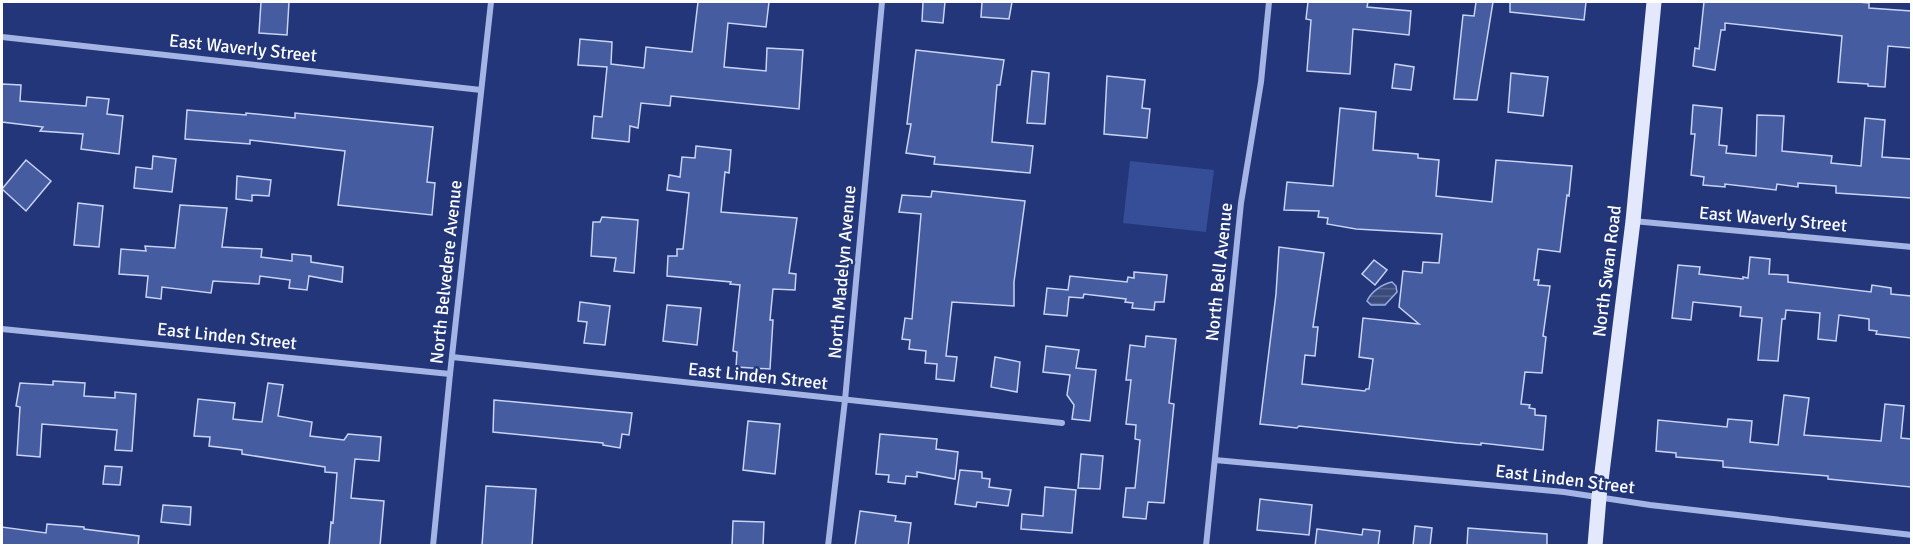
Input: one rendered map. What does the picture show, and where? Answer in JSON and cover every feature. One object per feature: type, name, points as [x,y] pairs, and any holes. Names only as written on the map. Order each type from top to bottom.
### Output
[{"type":"main road","name":"North Swan Road","points":[[1596,546],[1599,497],[1632,221],[1654,2]]},
{"type":"street","name":"North Belvedere Avenue","points":[[433,546],[491,2]]},
{"type":"street","name":"North Madelyn Avenue","points":[[828,546],[845,400],[882,2]]},
{"type":"street","name":"North Bell Avenue","points":[[1206,546],[1241,203],[1261,82],[1269,2]]},
{"type":"street","name":"East Waverly Street","points":[[2,37],[481,90]]},
{"type":"street","name":"East Waverly Street","points":[[1632,221],[1911,247]]},
{"type":"street","name":"East Linden Street","points":[[2,329],[450,374]]},
{"type":"street","name":"East Linden Street","points":[[452,357],[1062,423]]},
{"type":"street","name":"East Linden Street","points":[[1215,460],[1564,492],[1650,506],[1911,536]]},
{"type":"shaded area","points":[[1130,161],[1214,170],[1206,232],[1123,223]]},
{"type":"shaded area","points":[[1392,282],[1397,292],[1385,305],[1371,305],[1367,301],[1377,289]]},
{"type":"building","points":[[261,2],[289,2],[287,35],[259,33]]},
{"type":"building","points":[[698,2],[769,2],[766,27],[728,23],[724,67],[766,71],[767,48],[803,50],[799,109],[671,96],[670,106],[641,103],[638,128],[630,126],[629,142],[592,138],[594,116],[602,117],[607,67],[578,65],[580,39],[612,42],[611,64],[644,68],[646,47],[692,52]]},
{"type":"building","points":[[923,2],[945,2],[943,23],[922,21]]},
{"type":"building","points":[[982,2],[1012,2],[1009,19],[981,17]]},
{"type":"building","points":[[1308,2],[1368,2],[1367,7],[1411,11],[1409,35],[1353,29],[1350,74],[1307,71],[1311,20],[1306,19]]},
{"type":"building","points":[[1476,2],[1493,2],[1477,100],[1454,99],[1463,15],[1474,16]]},
{"type":"building","points":[[1510,2],[1586,2],[1584,20],[1510,12]]},
{"type":"building","points":[[1704,2],[1858,2],[1869,3],[1869,8],[1911,11],[1911,48],[1888,46],[1885,87],[1838,82],[1842,36],[1725,23],[1725,30],[1721,30],[1715,70],[1693,66],[1695,48],[1699,49]]},
{"type":"building","points":[[916,50],[1004,60],[1000,85],[997,85],[992,142],[1033,146],[1030,173],[934,164],[935,157],[906,153],[911,124],[907,124]]},
{"type":"building","points":[[1395,64],[1414,67],[1411,90],[1392,88]]},
{"type":"building","points":[[1032,71],[1049,73],[1045,124],[1027,123]]},
{"type":"building","points":[[1511,73],[1548,77],[1543,116],[1508,112]]},
{"type":"building","points":[[1107,76],[1145,80],[1142,108],[1150,109],[1147,138],[1104,134]]},
{"type":"building","points":[[2,84],[21,85],[20,101],[86,106],[87,97],[109,99],[107,114],[123,116],[119,154],[81,149],[83,134],[40,131],[43,127],[2,122]]},
{"type":"building","points":[[1693,105],[1722,108],[1719,145],[1727,146],[1726,153],[1756,156],[1757,115],[1784,116],[1782,151],[1832,156],[1831,163],[1861,166],[1865,118],[1885,120],[1882,157],[1911,159],[1911,198],[1836,193],[1836,186],[1798,183],[1798,187],[1777,184],[1776,190],[1725,184],[1725,187],[1703,185],[1704,177],[1691,175],[1695,134],[1691,134]]},
{"type":"building","points":[[1340,108],[1376,112],[1373,150],[1418,154],[1418,158],[1439,160],[1436,196],[1492,202],[1496,160],[1572,166],[1560,252],[1538,249],[1534,280],[1539,280],[1538,285],[1550,286],[1543,336],[1546,337],[1542,373],[1525,372],[1521,404],[1530,405],[1529,408],[1535,409],[1535,415],[1546,416],[1543,450],[1260,424],[1276,294],[1279,247],[1324,253],[1313,327],[1318,327],[1315,356],[1305,355],[1302,384],[1365,391],[1369,389],[1373,359],[1359,357],[1363,318],[1419,324],[1399,307],[1403,271],[1422,273],[1423,262],[1439,263],[1442,234],[1356,229],[1327,224],[1328,218],[1318,217],[1319,211],[1284,210],[1287,182],[1333,186]]},
{"type":"building","points":[[187,110],[295,118],[295,113],[433,127],[427,182],[435,183],[432,215],[338,205],[345,151],[250,140],[250,144],[185,139]]},
{"type":"building","points":[[696,146],[731,150],[729,173],[725,172],[721,212],[797,218],[789,273],[796,274],[795,290],[773,289],[770,320],[773,320],[770,369],[736,367],[737,352],[733,351],[740,285],[730,284],[731,282],[667,276],[668,256],[677,256],[677,249],[683,249],[689,193],[667,190],[669,175],[680,177],[682,157],[695,158]]},
{"type":"building","points":[[153,156],[176,159],[172,192],[134,188],[136,167],[152,169]]},
{"type":"building","points":[[26,160],[51,181],[26,211],[2,189]]},
{"type":"building","points":[[237,176],[271,180],[269,196],[252,195],[252,201],[236,199]]},
{"type":"building","points":[[932,191],[1025,201],[1014,282],[1014,306],[952,302],[946,356],[957,357],[954,381],[936,379],[937,364],[925,363],[926,351],[909,349],[910,340],[902,339],[905,318],[912,319],[921,214],[899,212],[902,195],[931,197]]},
{"type":"building","points":[[78,203],[103,206],[99,247],[74,245]]},
{"type":"building","points":[[180,205],[227,208],[222,247],[262,249],[261,257],[292,261],[292,254],[311,256],[311,262],[343,267],[342,282],[309,276],[307,290],[289,288],[290,280],[260,276],[259,284],[213,281],[211,293],[162,287],[161,299],[146,297],[148,276],[119,274],[121,249],[146,251],[145,246],[175,248]]},
{"type":"building","points":[[602,217],[638,220],[634,273],[614,271],[616,258],[591,256],[593,222],[600,222]]},
{"type":"building","points":[[1750,257],[1770,259],[1769,274],[1788,275],[1788,282],[1871,292],[1872,285],[1891,288],[1891,294],[1911,296],[1911,338],[1876,334],[1877,331],[1869,330],[1869,319],[1839,315],[1836,341],[1818,339],[1820,313],[1786,310],[1785,319],[1782,319],[1778,361],[1758,360],[1762,318],[1740,316],[1741,307],[1693,302],[1691,320],[1672,318],[1678,265],[1700,267],[1699,274],[1743,279],[1743,277],[1748,278]]},
{"type":"building","points":[[1374,260],[1387,270],[1375,285],[1362,274]]},
{"type":"building","points":[[1134,272],[1167,275],[1164,302],[1155,302],[1154,310],[1132,308],[1133,303],[1125,302],[1126,299],[1084,294],[1083,298],[1069,297],[1067,316],[1044,314],[1047,288],[1068,290],[1070,276],[1127,282],[1128,277],[1134,278]]},
{"type":"building","points":[[580,302],[610,306],[605,345],[584,343],[587,322],[578,321]]},
{"type":"building","points":[[667,305],[701,308],[697,345],[663,341]]},
{"type":"building","points":[[1146,336],[1176,339],[1169,403],[1174,404],[1164,503],[1148,502],[1146,519],[1123,517],[1126,488],[1135,488],[1140,440],[1135,439],[1136,425],[1126,424],[1131,380],[1126,380],[1130,345],[1145,347]]},
{"type":"building","points":[[1046,346],[1079,350],[1076,368],[1096,370],[1090,421],[1072,419],[1074,405],[1067,395],[1070,375],[1043,372]]},
{"type":"building","points":[[995,357],[1020,362],[1017,392],[991,387]]},
{"type":"building","points":[[53,381],[85,383],[84,396],[115,398],[115,392],[136,394],[132,451],[115,450],[117,430],[42,424],[40,457],[17,455],[20,407],[16,406],[20,383],[53,385]]},
{"type":"building","points":[[268,383],[283,385],[278,416],[312,422],[310,436],[344,440],[348,434],[381,437],[379,461],[355,459],[351,498],[384,501],[380,546],[329,546],[337,473],[325,472],[325,467],[242,454],[242,450],[209,446],[210,437],[194,436],[198,399],[235,403],[233,419],[262,422]]},
{"type":"building","points":[[1784,395],[1809,398],[1804,435],[1881,441],[1885,404],[1904,406],[1901,438],[1911,439],[1911,487],[1828,479],[1828,476],[1723,467],[1723,461],[1676,457],[1676,453],[1656,451],[1658,420],[1727,427],[1728,419],[1752,421],[1750,442],[1778,445]]},
{"type":"building","points":[[494,400],[632,413],[629,435],[622,434],[620,448],[603,445],[603,443],[493,432]]},
{"type":"building","points":[[748,421],[780,424],[775,474],[743,470]]},
{"type":"building","points":[[880,434],[937,439],[936,449],[958,452],[955,479],[917,472],[917,477],[906,476],[905,484],[888,482],[889,475],[876,474]]},
{"type":"building","points":[[1081,454],[1103,456],[1100,489],[1078,488]]},
{"type":"building","points":[[105,466],[122,467],[120,485],[103,484]]},
{"type":"building","points":[[960,470],[982,472],[982,478],[990,479],[989,487],[1011,490],[1008,506],[977,502],[976,507],[955,504]]},
{"type":"building","points":[[486,486],[536,489],[532,546],[482,546]]},
{"type":"building","points":[[1045,487],[1076,490],[1072,533],[1021,529],[1022,514],[1043,516]]},
{"type":"building","points":[[1260,499],[1312,505],[1309,535],[1257,530]]},
{"type":"building","points":[[163,505],[191,507],[190,525],[161,522]]},
{"type":"building","points":[[860,511],[896,516],[895,521],[911,523],[908,546],[855,546]]},
{"type":"building","points":[[733,521],[764,522],[763,546],[732,546]]},
{"type":"building","points":[[47,524],[84,527],[84,529],[139,536],[138,546],[2,546],[2,527],[46,533]]},
{"type":"building","points":[[1415,526],[1432,528],[1430,546],[1413,546]]},
{"type":"building","points":[[1468,528],[1547,534],[1547,546],[1467,546]]},
{"type":"building","points":[[1317,529],[1362,535],[1363,529],[1380,531],[1378,546],[1315,546]]}]
